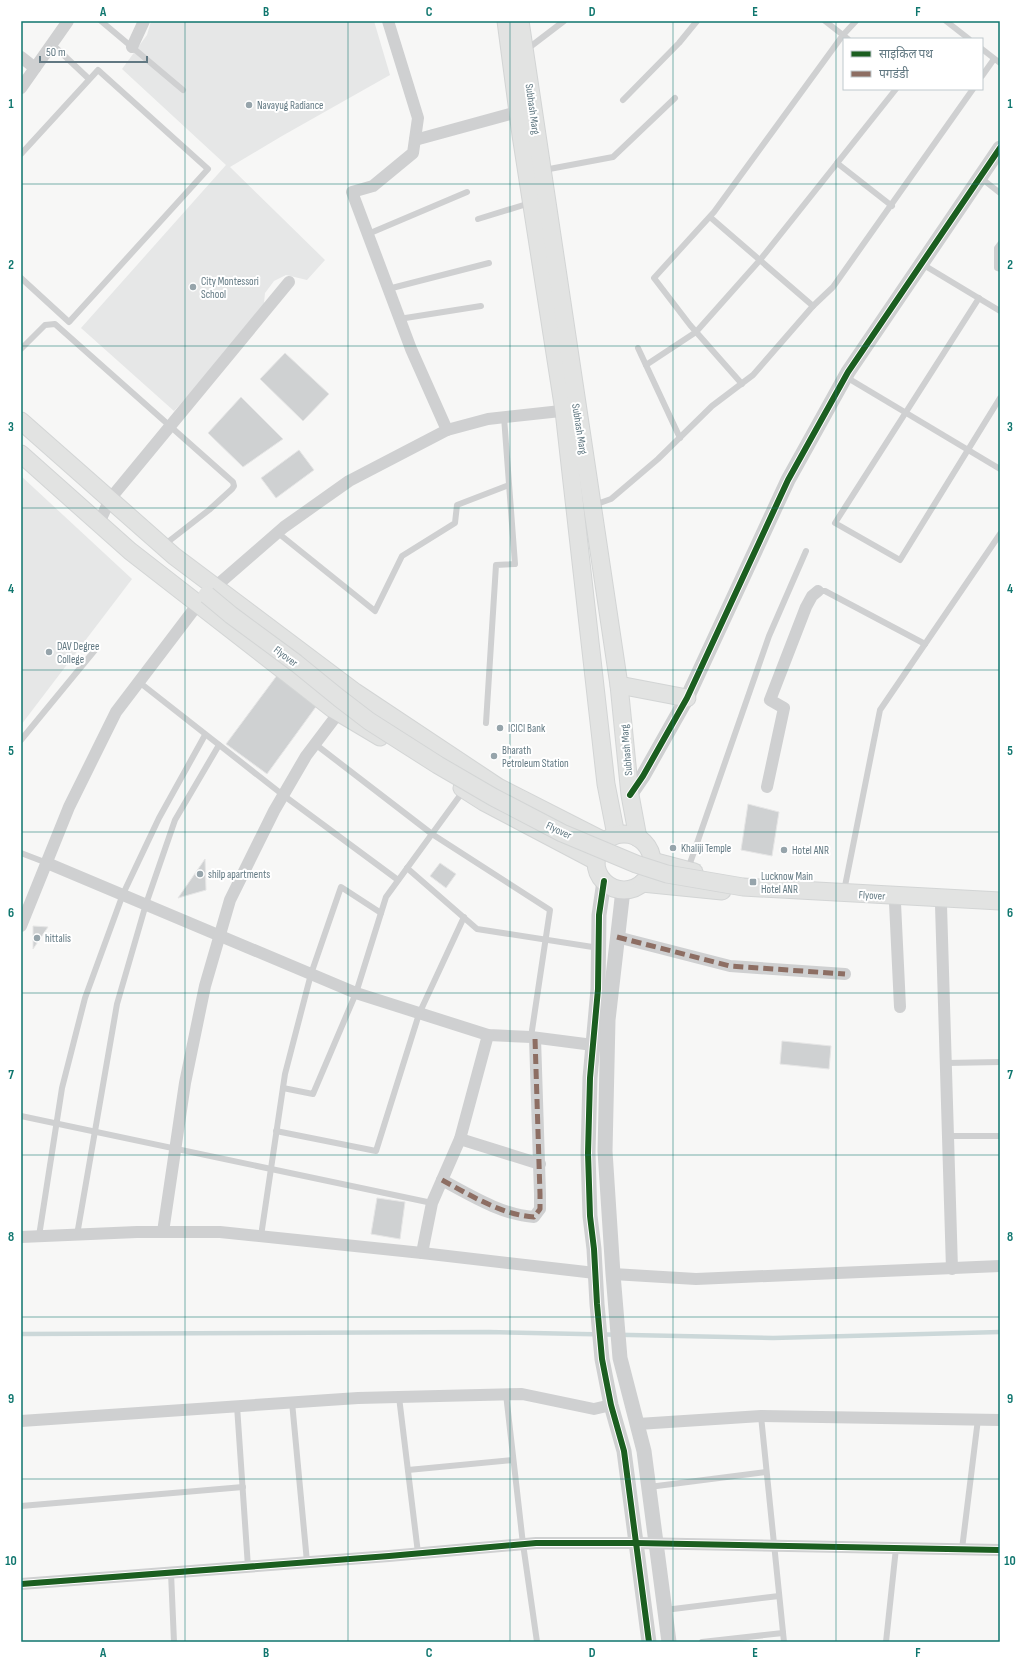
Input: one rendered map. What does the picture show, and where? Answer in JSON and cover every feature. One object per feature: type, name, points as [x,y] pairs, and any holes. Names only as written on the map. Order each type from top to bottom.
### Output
[{"type":"main road","points":[[506,21],[526,110],[532,203],[571,410],[610,838]]},
{"type":"main road","name":"Subhash Marg","points":[[520,21],[525,51],[526,110],[542,170],[571,410],[592,506],[619,686],[630,795],[638,838]]},
{"type":"main road","points":[[21,421],[166,549],[207,595],[339,712],[484,802],[596,861]]},
{"type":"main road","points":[[21,454],[130,551],[152,568],[207,595],[498,786],[610,838]]},
{"type":"main road","name":"Flyover","points":[[166,549],[186,578],[231,615],[296,663],[369,721],[438,765],[493,797],[562,832],[636,864],[667,874],[743,887],[1000,901]]},
{"type":"main road","name":"Flyover","points":[[152,568],[186,578]]},
{"type":"main road","points":[[619,686],[687,698]]},
{"type":"main road","points":[[631,834],[638,838],[648,848],[652,861],[648,876],[642,883],[630,889],[623,890],[609,886],[604,881],[596,868],[596,861],[600,847],[610,838],[631,834]]},
{"type":"main road","points":[[652,861],[701,874],[753,882],[1000,894]]},
{"type":"main road","points":[[642,883],[755,896],[1000,908]]},
{"type":"street","points":[[21,88],[68,21]]},
{"type":"street","points":[[132,47],[144,21]]},
{"type":"street","points":[[388,21],[418,118],[413,153],[373,186],[352,192],[399,319],[447,430]]},
{"type":"street","points":[[21,57],[35,68]]},
{"type":"street","points":[[414,140],[526,110]]},
{"type":"street","points":[[630,795],[643,776],[687,698],[788,480],[846,377],[1000,148]]},
{"type":"street","points":[[99,523],[110,499],[289,282]]},
{"type":"street","points":[[21,926],[70,807],[116,712],[207,595],[278,533],[349,481],[447,430],[488,419],[571,410]]},
{"type":"street","points":[[767,787],[784,708],[770,700],[806,607],[812,596],[818,591]]},
{"type":"street","points":[[163,1232],[185,1083],[203,994],[230,900],[274,811],[306,756],[355,692]]},
{"type":"street","points":[[47,863],[356,993],[488,1035],[533,1037],[593,1045]]},
{"type":"street","points":[[604,881],[599,915],[598,989],[590,1078],[588,1153],[590,1216],[594,1249],[602,1359],[611,1405],[624,1451],[649,1642]]},
{"type":"street","points":[[623,890],[608,1020],[605,1151],[612,1274],[620,1358],[644,1451],[669,1642]]},
{"type":"street","points":[[895,903],[900,1007]]},
{"type":"street","points":[[941,905],[952,1268]]},
{"type":"street","points":[[617,937],[730,966],[845,974]]},
{"type":"street","points":[[422,1253],[432,1203],[460,1139],[488,1035]]},
{"type":"street","points":[[442,1180],[501,1209],[521,1216],[534,1218],[540,1209],[540,1164],[533,1037]]},
{"type":"street","points":[[460,1139],[540,1164]]},
{"type":"street","points":[[21,1237],[163,1232],[220,1232],[595,1273]]},
{"type":"street","points":[[612,1274],[696,1279],[1000,1266]]},
{"type":"street","points":[[21,1421],[292,1402],[506,1394],[522,1394],[594,1409],[611,1405]]},
{"type":"street","points":[[638,1424],[761,1416],[1000,1420]]},
{"type":"street","points":[[21,1584],[418,1554],[523,1544],[636,1543],[1000,1550]]},
{"type":"lane","points":[[101,21],[183,90]]},
{"type":"lane","points":[[525,51],[564,21]]},
{"type":"lane","points":[[623,100],[679,43],[697,21]]},
{"type":"lane","points":[[825,21],[846,37],[856,21]]},
{"type":"lane","points":[[946,21],[968,38]]},
{"type":"lane","points":[[742,384],[696,332],[654,278],[710,217],[843,41]]},
{"type":"lane","points":[[52,44],[89,79]]},
{"type":"lane","points":[[983,50],[1000,63]]},
{"type":"lane","points":[[983,75],[994,59]]},
{"type":"lane","points":[[21,154],[98,70],[208,169],[69,322],[21,278]]},
{"type":"lane","points":[[646,365],[696,332],[760,260],[895,90]]},
{"type":"lane","points":[[592,506],[611,500],[658,460],[712,406],[753,375],[812,306],[833,287],[892,206],[972,90]]},
{"type":"lane","points":[[542,170],[613,156],[675,98]]},
{"type":"lane","points":[[837,163],[892,206]]},
{"type":"lane","points":[[980,178],[1000,193]]},
{"type":"lane","points":[[368,234],[467,192]]},
{"type":"lane","points":[[478,219],[532,203]]},
{"type":"lane","points":[[710,217],[812,306]]},
{"type":"lane","points":[[1000,244],[997,248],[997,268],[1000,269]]},
{"type":"lane","points":[[388,289],[490,264]]},
{"type":"lane","points":[[922,264],[1000,311]]},
{"type":"lane","points":[[979,298],[835,524],[900,560],[1000,398]]},
{"type":"lane","points":[[399,319],[481,306]]},
{"type":"lane","points":[[21,349],[45,325],[55,324],[233,482],[234,486],[232,490],[166,549]]},
{"type":"lane","points":[[638,348],[680,438]]},
{"type":"lane","points":[[846,377],[1000,469]]},
{"type":"lane","points":[[486,723],[496,565],[514,564],[504,417]]},
{"type":"lane","points":[[278,533],[375,611],[402,556],[455,523],[457,505],[509,485]]},
{"type":"lane","points":[[846,886],[880,710],[1000,534]]},
{"type":"lane","points":[[688,870],[769,636],[806,551]]},
{"type":"lane","points":[[818,591],[825,591],[925,644]]},
{"type":"lane","points":[[21,740],[95,650]]},
{"type":"lane","points":[[138,682],[218,746],[398,880]]},
{"type":"lane","points":[[39,1236],[62,1088],[85,998],[123,894],[159,818],[205,735]]},
{"type":"lane","points":[[315,744],[432,834],[550,910],[533,1037]]},
{"type":"lane","points":[[77,1235],[118,1004],[146,904],[175,820],[218,746]]},
{"type":"lane","points":[[283,1088],[313,1094],[356,993],[386,897],[476,772]]},
{"type":"lane","points":[[21,853],[47,863]]},
{"type":"lane","points":[[407,868],[477,929],[599,948]]},
{"type":"lane","points":[[261,1236],[285,1074],[312,974],[341,887],[381,913]]},
{"type":"lane","points":[[276,1131],[376,1151],[419,1014],[464,917]]},
{"type":"lane","points":[[946,1064],[1000,1062]]},
{"type":"lane","points":[[21,1116],[432,1203]]},
{"type":"lane","points":[[948,1136],[1000,1136]]},
{"type":"lane","points":[[506,1394],[523,1544],[537,1642]]},
{"type":"lane","points":[[399,1397],[418,1554]]},
{"type":"lane","points":[[292,1402],[307,1562]]},
{"type":"lane","points":[[237,1406],[248,1567]]},
{"type":"lane","points":[[761,1416],[773,1546],[784,1642]]},
{"type":"lane","points":[[962,1549],[978,1419]]},
{"type":"lane","points":[[408,1470],[513,1460]]},
{"type":"lane","points":[[649,1487],[766,1472]]},
{"type":"lane","points":[[21,1506],[243,1487]]},
{"type":"lane","points":[[886,1642],[896,1548]]},
{"type":"lane","points":[[171,1573],[174,1642]]},
{"type":"lane","points":[[665,1610],[779,1596]]},
{"type":"lane","points":[[702,1642],[783,1634]]},
{"type":"shaded area","points":[[151,21],[374,21],[390,75],[230,167],[325,260],[307,280],[286,275],[274,281],[265,293],[263,313],[174,411],[81,328],[226,165],[122,69],[147,35]]},
{"type":"shaded area","name":"DAV Degree College","points":[[21,476],[132,579],[21,725]]},
{"type":"building","points":[[285,353],[329,394],[303,421],[260,379]]},
{"type":"building","points":[[241,397],[283,439],[243,467],[208,433]]},
{"type":"building","points":[[299,450],[314,470],[276,498],[261,478]]},
{"type":"building","points":[[278,674],[318,704],[267,774],[226,744]]},
{"type":"building","points":[[748,804],[779,812],[772,856],[741,850]]},
{"type":"building","name":"shilp apartments","points":[[205,859],[206,890],[178,898]]},
{"type":"building","points":[[440,863],[456,874],[446,888],[430,876]]},
{"type":"building","name":"hittalis","points":[[33,926],[48,927],[33,949]]},
{"type":"building","points":[[782,1041],[831,1046],[829,1069],[780,1064]]},
{"type":"building","points":[[377,1198],[405,1202],[400,1239],[371,1234]]},
{"type":"waterway","points":[[21,1334],[489,1332],[773,1338],[1000,1332]]},
{"type":"marked path","points":[[617,937],[730,966],[845,974]]},
{"type":"marked path","points":[[442,1180],[475,1198],[510,1212],[534,1217],[540,1209],[535,1038]]},
{"type":"cycle path","points":[[630,795],[643,776],[687,698],[788,480],[848,372],[1000,148]]},
{"type":"cycle path","points":[[604,881],[599,915],[598,989],[590,1078],[588,1153],[590,1216],[594,1249],[602,1359],[611,1405],[624,1451],[649,1642]]},
{"type":"cycle path","points":[[21,1584],[389,1556],[536,1543],[636,1543],[1000,1550]]},
{"type":"place","name":"Navayug Radiance","points":[[249,105]]},
{"type":"place","name":"City Montessori School","points":[[193,287]]},
{"type":"place","name":"DAV Degree College","points":[[49,652]]},
{"type":"place","name":"ICICI Bank","points":[[500,728]]},
{"type":"place","name":"Bharath Petroleum Station","points":[[494,756]]},
{"type":"place","name":"Khaliji Temple","points":[[673,848]]},
{"type":"place","name":"Hotel ANR","points":[[784,850]]},
{"type":"place","name":"shilp apartments","points":[[200,874]]},
{"type":"place","name":"Lucknow Main Hotel ANR","points":[[753,882]]},
{"type":"place","name":"hittalis","points":[[37,938]]}]
